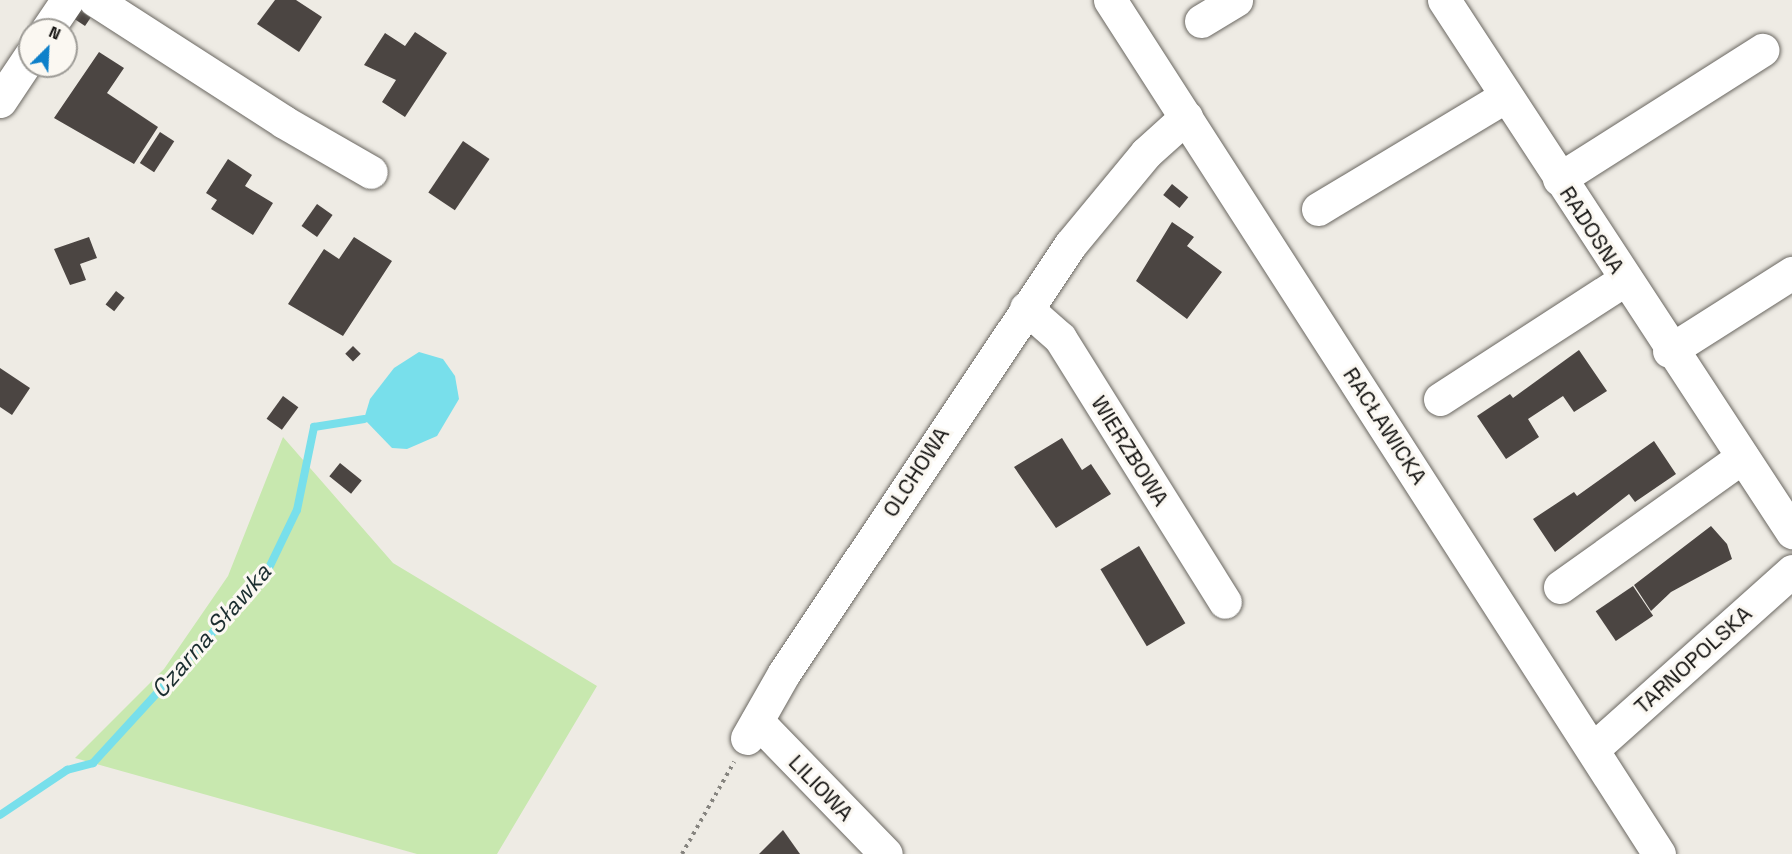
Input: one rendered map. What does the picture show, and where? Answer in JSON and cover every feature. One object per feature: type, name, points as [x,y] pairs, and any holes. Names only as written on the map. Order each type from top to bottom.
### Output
[{"type":"street","points":[[55,18],[67,0]]},
{"type":"street","points":[[95,0],[284,122],[371,172]]},
{"type":"street","name":"RACŁAWICKA","points":[[1110,0],[1659,854]]},
{"type":"street","points":[[1201,21],[1236,0]]},
{"type":"street","name":"RADOSNA","points":[[1446,1],[1669,351],[1792,532]]},
{"type":"street","points":[[1559,179],[1762,50]]},
{"type":"street","points":[[0,101],[18,74]]},
{"type":"street","points":[[1318,209],[1506,96]]},
{"type":"street","name":"OLCHOWA","points":[[752,730],[1026,308],[1146,153],[1186,117]]},
{"type":"street","points":[[1669,351],[1792,273]]},
{"type":"street","points":[[1440,399],[1624,280]]},
{"type":"street","name":"WIERZBOWA","points":[[1026,308],[1060,338],[1225,602]]},
{"type":"street","points":[[1560,587],[1742,457]]},
{"type":"street","name":"TARNOPOLSKA","points":[[1593,749],[1792,571]]},
{"type":"street","name":"LILIOWA","points":[[752,730],[886,854]]},
{"type":"path","points":[[682,854],[752,730]]},
{"type":"green space","points":[[283,437],[393,563],[597,686],[497,854],[417,854],[75,758],[164,669],[228,576]]},
{"type":"water","points":[[419,352],[443,359],[455,376],[459,399],[437,436],[407,449],[392,448],[364,419],[370,399],[394,368]]},
{"type":"building","points":[[275,0],[296,0],[322,17],[299,52],[257,24]]},
{"type":"building","points":[[79,10],[91,18],[85,26],[78,21],[78,18],[74,18]]},
{"type":"building","points":[[415,32],[447,53],[405,117],[382,102],[396,80],[364,65],[385,33],[405,46]]},
{"type":"building","points":[[99,52],[124,68],[107,93],[158,127],[134,164],[54,118]]},
{"type":"building","points":[[160,132],[174,141],[154,172],[140,163]]},
{"type":"building","points":[[463,141],[490,159],[455,210],[428,192]]},
{"type":"building","points":[[228,159],[252,175],[245,186],[273,203],[253,235],[211,209],[217,200],[206,193]]},
{"type":"building","points":[[1172,184],[1188,197],[1180,208],[1163,195]]},
{"type":"building","points":[[317,204],[333,215],[317,237],[302,226]]},
{"type":"building","points":[[1172,222],[1194,237],[1187,246],[1222,272],[1187,319],[1136,281]]},
{"type":"building","points":[[89,237],[97,258],[80,264],[86,280],[70,285],[54,249]]},
{"type":"building","points":[[354,237],[392,261],[343,336],[288,304],[324,249],[339,259]]},
{"type":"building","points":[[116,291],[125,298],[114,311],[106,304]]},
{"type":"building","points":[[353,346],[361,354],[353,362],[345,354]]},
{"type":"building","points":[[1579,350],[1607,391],[1574,412],[1563,396],[1528,419],[1539,437],[1506,459],[1477,416],[1510,394],[1513,398]]},
{"type":"building","points":[[0,368],[30,388],[12,415],[0,407]]},
{"type":"building","points":[[283,396],[298,407],[282,430],[267,419]]},
{"type":"building","points":[[1062,438],[1082,470],[1091,464],[1111,494],[1056,528],[1014,467]]},
{"type":"building","points":[[1654,441],[1676,474],[1635,502],[1629,494],[1555,552],[1533,519],[1574,492],[1577,496]]},
{"type":"building","points":[[340,463],[362,481],[351,494],[329,476]]},
{"type":"building","points":[[1711,526],[1727,544],[1732,559],[1671,592],[1651,611],[1634,585]]},
{"type":"building","points":[[1139,546],[1185,623],[1147,646],[1100,569]]},
{"type":"building","points":[[1633,586],[1653,616],[1616,641],[1596,611]]},
{"type":"building","points":[[783,830],[800,854],[759,854]]},
{"type":"waterway","name":"Czarna Sławka","points":[[0,815],[67,770],[93,763],[266,574],[297,510],[314,427],[364,419]]}]
